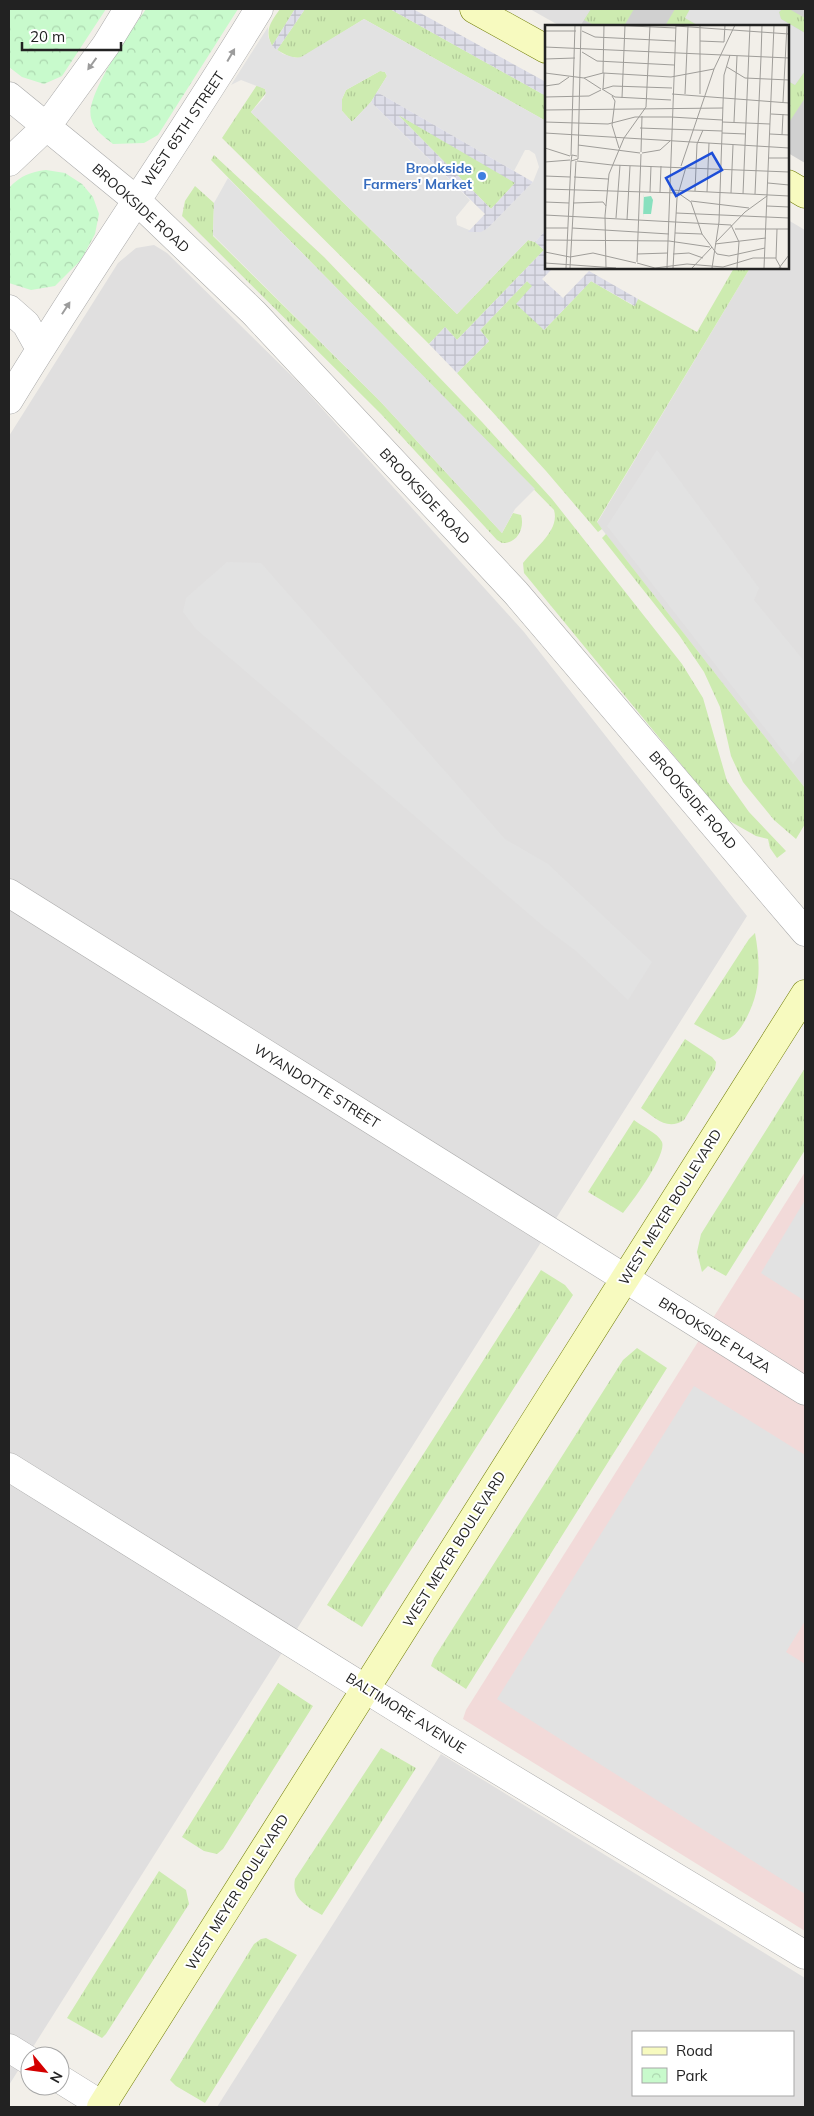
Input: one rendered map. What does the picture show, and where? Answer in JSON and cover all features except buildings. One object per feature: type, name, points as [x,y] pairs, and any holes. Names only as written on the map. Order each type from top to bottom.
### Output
[{"type":"main road","points":[[474,9],[545,48]]},
{"type":"main road","points":[[789,185],[805,194]]},
{"type":"main road","name":"WEST MEYER BOULEVARD","points":[[103,2107],[805,994]]},
{"type":"street","points":[[9,162],[47,126],[106,45],[128,9]]},
{"type":"street","name":"WEST 65TH STREET","points":[[9,400],[135,199],[190,121],[259,9]]},
{"type":"street","name":"BROOKSIDE ROAD","points":[[9,96],[135,199],[254,313],[516,593],[805,932]]},
{"type":"street","points":[[9,309],[26,324],[40,349]]},
{"type":"street","name":"WYANDOTTE STREET","points":[[9,893],[625,1280]]},
{"type":"street","name":"BROOKSIDE PLAZA","points":[[625,1280],[805,1391]]},
{"type":"street","name":"BALTIMORE AVENUE","points":[[9,1467],[366,1688],[451,1743],[805,1955]]},
{"type":"street","points":[[9,2048],[20,2055]]},
{"type":"street","points":[[70,2086],[103,2107]]},
{"type":"shaded area","points":[[295,9],[305,9],[277,50],[272,46]]},
{"type":"shaded area","points":[[390,9],[413,9],[545,81],[545,95]]},
{"type":"shaded area","points":[[530,9],[591,9],[581,25],[558,25]]},
{"type":"shaded area","points":[[591,9],[805,9],[805,163],[789,154],[789,25],[581,25]]},
{"type":"shaded area","points":[[690,9],[782,9],[779,12],[781,19],[805,33],[805,71],[795,85],[789,82],[789,25],[697,25],[685,18]]},
{"type":"shaded area","points":[[364,19],[545,120],[545,231],[535,242],[528,240],[457,314],[251,112],[264,98],[265,89],[241,80],[231,85],[268,27],[268,36],[272,46],[283,54],[296,58],[301,57]],"holes":[[[380,71],[385,72],[387,76],[377,92],[514,171],[525,150],[535,154],[539,167],[533,182],[488,228],[474,232],[457,225],[456,217],[470,200],[371,102],[352,122],[342,111],[342,99],[346,90]]]},
{"type":"shaded area","points":[[377,92],[533,182],[488,228],[481,232],[468,232],[485,214],[371,102]],"holes":[[[400,116],[515,183],[491,209]]]},
{"type":"shaded area","points":[[228,178],[535,489],[515,509],[502,533],[379,400],[213,235],[214,203]]},
{"type":"shaded area","points":[[789,221],[805,230],[805,788],[597,523],[749,269],[789,269]]},
{"type":"shaded area","points":[[545,231],[545,269],[552,269],[542,279],[563,298],[589,271],[638,299],[635,306],[591,281],[544,330],[516,304],[532,286],[527,281],[480,330],[489,341],[457,373],[429,344],[445,327],[457,340],[544,250],[535,242]]},
{"type":"shaded area","points":[[154,245],[167,253],[299,383],[524,632],[747,916],[34,2046],[20,2046],[20,2068],[9,2085],[9,436],[118,263],[136,248]]},
{"type":"shaded area","points":[[657,450],[759,588],[754,600],[805,662],[805,748],[793,764],[607,526]]},
{"type":"shaded area","points":[[227,562],[261,563],[505,839],[548,864],[652,962],[628,1000],[576,951],[543,926],[196,629],[183,612],[186,598]]},
{"type":"shaded area","points":[[805,1172],[805,1931],[463,1719],[466,1710]]},
{"type":"shaded area","points":[[805,1200],[805,1301],[761,1273]]},
{"type":"shaded area","points":[[694,1386],[805,1455],[805,1621],[786,1652],[805,1664],[805,1894],[497,1699]]},
{"type":"shaded area","points":[[441,1754],[805,1978],[805,2107],[217,2107]]},
{"type":"green space","points":[[9,9],[106,9],[62,76],[44,84],[22,77],[9,67]]},
{"type":"green space","points":[[146,9],[238,9],[158,135],[144,143],[113,144],[94,126],[91,118],[91,108],[102,79]]},
{"type":"green space","points":[[280,9],[295,9],[272,46],[269,35],[270,26]]},
{"type":"green space","points":[[305,9],[390,9],[545,95],[545,120],[364,19],[301,58],[290,57],[277,50]]},
{"type":"green space","points":[[591,9],[634,9],[625,25],[594,25],[584,20]]},
{"type":"green space","points":[[675,9],[690,9],[686,18],[697,25],[666,25]]},
{"type":"green space","points":[[782,9],[789,9],[805,18],[805,33],[781,19],[779,12]]},
{"type":"green space","points":[[380,71],[385,72],[387,76],[371,102],[352,122],[342,111],[342,99],[346,90]]},
{"type":"green space","points":[[805,71],[805,98],[789,122],[789,82],[795,85]]},
{"type":"green space","points":[[257,85],[265,89],[266,93],[251,112],[457,314],[528,240],[535,242],[544,250],[457,340],[445,327],[429,344],[222,138]]},
{"type":"green space","points":[[397,114],[516,182],[491,209]]},
{"type":"green space","points":[[214,155],[324,257],[482,422],[552,499],[682,664],[703,698],[727,781],[749,812],[786,851],[777,858],[770,848],[768,839],[756,836],[726,819],[524,573],[523,563],[550,532],[555,518],[554,510],[211,160]]},
{"type":"green space","points":[[46,170],[65,173],[82,184],[93,197],[99,214],[95,234],[81,260],[55,286],[31,290],[9,283],[9,188],[26,175]]},
{"type":"green space","points":[[195,186],[214,203],[213,236],[379,400],[502,533],[513,513],[521,515],[521,530],[516,538],[507,543],[497,540],[381,414],[182,216],[185,201]]},
{"type":"green space","points":[[733,269],[749,269],[597,522],[602,529],[598,532],[546,471],[457,373],[489,341],[480,330],[527,281],[533,286],[544,330],[591,281],[634,306],[638,299],[697,332]]},
{"type":"green space","points":[[606,534],[805,788],[805,824],[796,839],[774,820],[743,782],[731,756],[720,707],[704,672],[679,635],[602,538]]},
{"type":"green space","points":[[755,933],[759,969],[753,1002],[749,1013],[737,1032],[732,1037],[723,1040],[694,1024],[749,939]]},
{"type":"green space","points":[[685,1039],[712,1057],[716,1062],[715,1069],[684,1120],[678,1123],[667,1124],[656,1119],[641,1108]]},
{"type":"green space","points":[[805,1068],[805,1150],[726,1276],[708,1266],[702,1272],[697,1252],[701,1234]]},
{"type":"green space","points":[[634,1120],[660,1139],[662,1148],[648,1178],[623,1213],[588,1192]]},
{"type":"green space","points":[[541,1270],[565,1285],[573,1295],[362,1627],[327,1605]]},
{"type":"green space","points":[[637,1348],[667,1368],[466,1689],[431,1666],[434,1658],[623,1360]]},
{"type":"green space","points":[[278,1683],[313,1706],[223,1849],[217,1854],[204,1851],[182,1837]]},
{"type":"green space","points":[[381,1748],[416,1768],[322,1915],[306,1905],[298,1897],[294,1886],[295,1879]]},
{"type":"green space","points":[[159,1871],[186,1890],[189,1904],[102,2038],[67,2018]]},
{"type":"green space","points":[[266,1938],[297,1955],[205,2103],[176,2086],[170,2080],[254,1944]]},
{"type":"place","name":"Brookside Farmers' Market","points":[[482,176]]}]
